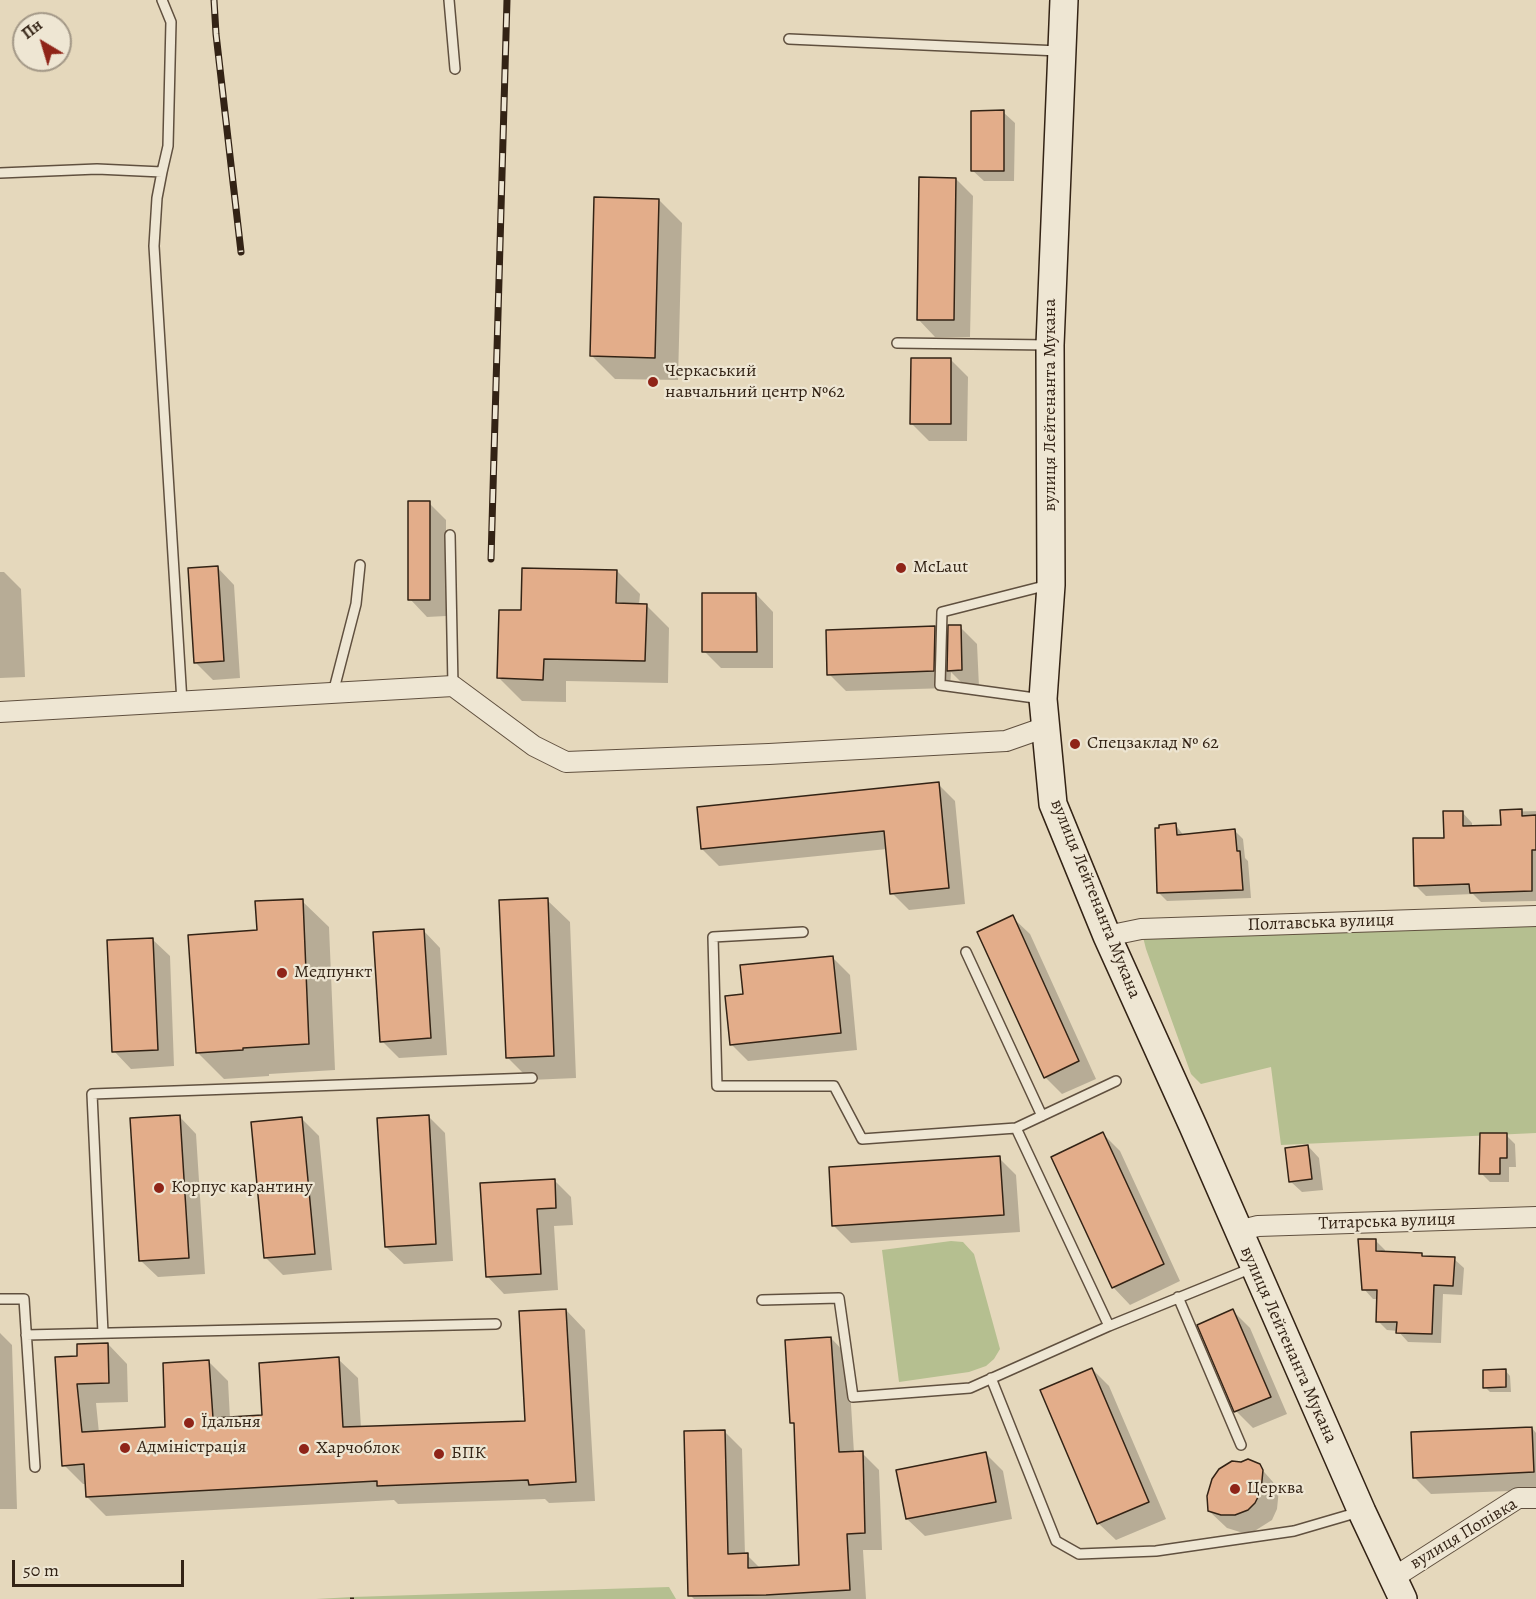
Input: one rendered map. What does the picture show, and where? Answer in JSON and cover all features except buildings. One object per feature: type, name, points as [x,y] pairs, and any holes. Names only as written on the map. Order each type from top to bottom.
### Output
[{"type":"main road","name":"вулиця Лейтенанта Мукана","points":[[1065,0],[1050,345],[1050,585],[1043,699],[1053,804],[1107,936],[1362,1512],[1398,1588]]},
{"type":"street","points":[[0,712],[453,686],[534,746],[566,762],[1006,741],[1046,727]]},
{"type":"street","name":"Полтавська вулиця","points":[[1107,936],[1141,929],[1536,916]]},
{"type":"street","name":"Титарська вулиця","points":[[1238,1231],[1257,1226],[1536,1217]]},
{"type":"street","name":"вулиця Попівка","points":[[1398,1588],[1518,1498],[1536,1498]]},
{"type":"lane","points":[[162,0],[171,22],[168,146],[157,198],[154,246],[182,702]]},
{"type":"lane","points":[[449,0],[455,69]]},
{"type":"lane","points":[[789,39],[1062,51]]},
{"type":"lane","points":[[0,173],[97,169],[162,172]]},
{"type":"lane","points":[[897,342],[1050,345]]},
{"type":"lane","points":[[450,535],[453,686]]},
{"type":"lane","points":[[333,693],[356,604],[360,565]]},
{"type":"lane","points":[[1043,699],[940,685],[942,612],[1050,585]]},
{"type":"lane","points":[[803,933],[713,937],[717,1086],[834,1086],[862,1139],[1016,1128],[1116,1081]]},
{"type":"lane","points":[[966,952],[1042,1116]]},
{"type":"lane","points":[[103,1333],[93,1094],[532,1078]]},
{"type":"lane","points":[[1016,1128],[1109,1326]]},
{"type":"lane","points":[[762,1300],[839,1298],[853,1397],[970,1388],[1109,1326],[1254,1267]]},
{"type":"lane","points":[[1178,1297],[1241,1445]]},
{"type":"lane","points":[[0,1299],[24,1299],[35,1467]]},
{"type":"lane","points":[[26,1335],[496,1324]]},
{"type":"lane","points":[[991,1378],[1056,1541],[1079,1554],[1156,1551],[1294,1531],[1362,1512]]},
{"type":"green space","points":[[1536,916],[1536,1133],[1281,1145],[1271,1067],[1201,1084],[1191,1074],[1141,929]]},
{"type":"green space","points":[[951,1241],[963,1242],[974,1254],[1000,1349],[986,1366],[969,1372],[899,1382],[882,1250]]},
{"type":"green space","points":[[669,1587],[676,1599],[316,1599],[352,1597]]},
{"type":"railway","points":[[214,0],[241,252]]},
{"type":"railway","points":[[491,559],[507,0]]},
{"type":"place","name":"Черкаський навчальний центр №62","points":[[653,382]]},
{"type":"place","name":"McLaut","points":[[901,568]]},
{"type":"place","name":"Спецзаклад № 62","points":[[1075,744]]},
{"type":"place","name":"Медпункт","points":[[282,973]]},
{"type":"place","name":"Корпус карантину","points":[[159,1188]]},
{"type":"place","name":"Їдальня","points":[[189,1423]]},
{"type":"place","name":"Адміністрація","points":[[125,1448]]},
{"type":"place","name":"Харчоблок","points":[[304,1449]]},
{"type":"place","name":"БПК","points":[[439,1454]]},
{"type":"place","name":"Церква","points":[[1235,1489]]}]
